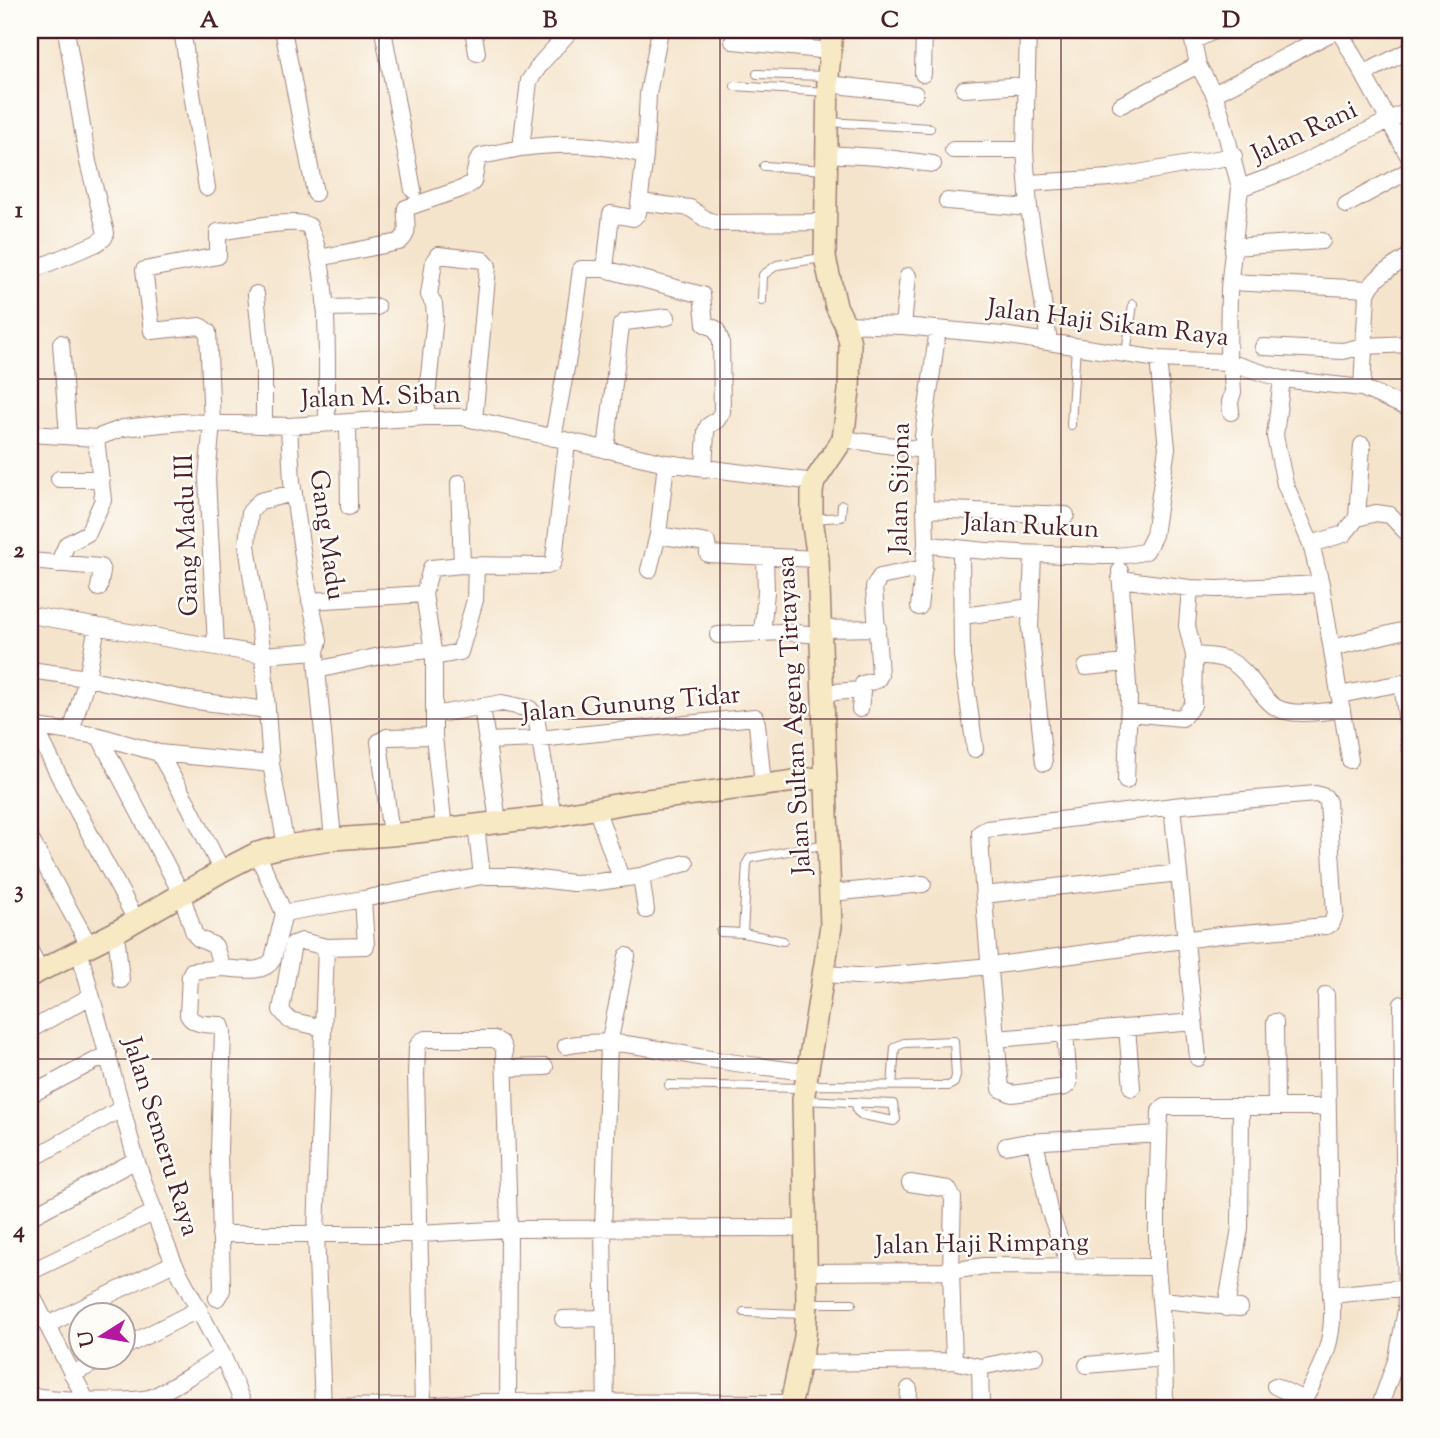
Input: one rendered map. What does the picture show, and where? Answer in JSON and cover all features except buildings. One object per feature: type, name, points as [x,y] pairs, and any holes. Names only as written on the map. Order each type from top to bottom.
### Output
[{"type":"main road","points":[[814,482],[844,439],[849,391],[850,343],[836,306],[825,258],[826,162],[832,122],[828,84],[832,30]]},
{"type":"main road","name":"Jalan Sultan Ageng Tirtayasa","points":[[790,1406],[807,1309],[804,1086],[831,926],[818,559],[811,503],[814,482]]},
{"type":"main road","points":[[35,973],[116,932],[181,893],[257,853],[333,837],[391,835],[553,816],[826,777]]},
{"type":"street","points":[[30,271],[95,244],[105,236],[88,162],[66,30]]},
{"type":"street","points":[[181,30],[207,188]]},
{"type":"street","points":[[284,30],[315,193]]},
{"type":"street","points":[[383,30],[413,190]]},
{"type":"street","points":[[473,30],[477,53]]},
{"type":"street","points":[[521,148],[529,81],[541,63],[571,30]]},
{"type":"street","points":[[605,268],[611,215],[636,217],[640,202],[648,94],[660,30]]},
{"type":"street","points":[[923,30],[923,74]]},
{"type":"street","points":[[1028,30],[1025,150],[1029,208],[1049,342]]},
{"type":"street","points":[[1216,30],[1194,35],[1198,65],[1214,94],[1234,156],[1240,188],[1230,282],[1228,362],[1233,392],[1231,412]]},
{"type":"street","points":[[1214,94],[1338,30],[1410,159]]},
{"type":"street","points":[[733,41],[830,51]]},
{"type":"street","points":[[1363,74],[1410,50]]},
{"type":"street","points":[[1121,105],[1198,65]]},
{"type":"street","points":[[828,84],[915,94]]},
{"type":"street","points":[[964,89],[1027,85]]},
{"type":"street","name":"Jalan Rani","points":[[1240,188],[1286,171],[1410,110]]},
{"type":"street","points":[[327,423],[325,307],[319,258],[399,242],[406,235],[405,208],[464,188],[473,182],[481,156],[562,143],[585,144],[645,155]]},
{"type":"street","points":[[953,150],[1025,150]]},
{"type":"street","points":[[1029,183],[1110,178],[1234,156]]},
{"type":"street","points":[[826,162],[878,157],[933,164]]},
{"type":"street","points":[[1346,205],[1410,170]]},
{"type":"street","points":[[947,201],[1029,208]]},
{"type":"street","points":[[640,202],[690,208],[707,220],[717,223],[826,222]]},
{"type":"street","name":"Gang Madu III","points":[[216,645],[207,478],[212,423],[208,332],[200,326],[152,331],[144,270],[218,256],[218,232],[304,222],[312,231],[319,258]]},
{"type":"street","points":[[1233,247],[1322,241]]},
{"type":"street","points":[[425,417],[435,316],[434,304],[429,295],[434,261],[438,255],[483,260],[488,265],[474,420]]},
{"type":"street","points":[[1362,388],[1369,289],[1383,274],[1410,256]]},
{"type":"street","points":[[444,829],[434,736],[433,654],[424,594],[431,568],[552,564],[560,440],[583,267],[605,268],[699,293],[703,298],[705,324],[716,328],[721,341],[722,400],[722,412],[718,420],[708,426],[706,431],[704,469]]},
{"type":"street","points":[[903,326],[908,276]]},
{"type":"street","points":[[1230,282],[1369,289]]},
{"type":"street","points":[[256,293],[264,372],[264,425]]},
{"type":"street","points":[[325,307],[377,307]]},
{"type":"street","points":[[606,450],[621,325],[625,322],[667,317]]},
{"type":"street","name":"Jalan Haji Sikam Raya","points":[[845,324],[938,329],[1049,342],[1158,359],[1228,362],[1282,379],[1362,388],[1410,409]]},
{"type":"street","name":"Jalan Sijona","points":[[919,607],[926,544],[923,436],[938,329]]},
{"type":"street","points":[[61,343],[68,436]]},
{"type":"street","points":[[1263,347],[1343,351],[1364,346],[1410,344]]},
{"type":"street","points":[[1126,781],[1129,713],[1120,579],[1128,555],[1146,551],[1154,535],[1167,448],[1158,359]]},
{"type":"street","points":[[1282,379],[1275,436],[1286,484],[1311,544],[1321,584],[1350,760]]},
{"type":"street","name":"Jalan M. Siban","points":[[30,435],[96,438],[123,428],[182,422],[289,426],[462,417],[666,463],[814,482]]},
{"type":"street","points":[[348,422],[349,507]]},
{"type":"street","name":"Gang Madu","points":[[289,426],[293,493],[319,641],[316,651],[317,670],[333,837]]},
{"type":"street","points":[[58,564],[66,544],[82,538],[91,529],[103,500],[96,438]]},
{"type":"street","points":[[844,439],[923,450]]},
{"type":"street","points":[[1311,544],[1344,534],[1357,518],[1362,445]]},
{"type":"street","points":[[649,570],[658,535],[666,463]]},
{"type":"street","points":[[59,479],[101,479]]},
{"type":"street","points":[[317,670],[380,656],[428,650],[433,654],[460,652],[475,600],[459,484]]},
{"type":"street","points":[[286,846],[271,764],[263,655],[247,545],[250,512],[260,501],[293,493]]},
{"type":"street","points":[[926,509],[1066,515]]},
{"type":"street","points":[[1357,518],[1376,513],[1390,515],[1410,536]]},
{"type":"street","points":[[658,535],[707,543],[708,554],[818,559]]},
{"type":"street","name":"Jalan Rukun","points":[[926,544],[961,550],[1033,554],[1128,555]]},
{"type":"street","points":[[961,550],[962,656],[975,749]]},
{"type":"street","points":[[1033,554],[1032,653],[1044,763]]},
{"type":"street","points":[[762,633],[766,592],[765,558]]},
{"type":"street","points":[[30,561],[100,567],[102,571],[99,588]]},
{"type":"street","points":[[860,709],[863,684],[877,680],[880,674],[874,587],[876,581],[880,577],[924,568]]},
{"type":"street","points":[[1120,579],[1189,588],[1321,584]]},
{"type":"street","points":[[1129,713],[1182,718],[1193,705],[1194,654],[1187,626],[1189,588]]},
{"type":"street","points":[[310,601],[424,594]]},
{"type":"street","points":[[962,616],[1031,607]]},
{"type":"street","points":[[30,615],[263,655],[316,651]]},
{"type":"street","points":[[71,732],[87,678],[97,626]]},
{"type":"street","points":[[718,635],[878,628]]},
{"type":"street","points":[[1332,648],[1410,629]]},
{"type":"street","points":[[1194,654],[1224,656],[1250,679],[1268,702],[1279,709],[1296,713],[1341,703],[1406,682],[1410,748]]},
{"type":"street","points":[[1086,667],[1126,663]]},
{"type":"street","points":[[30,670],[87,678],[189,700],[267,710]]},
{"type":"street","points":[[821,693],[861,691]]},
{"type":"street","points":[[434,715],[502,702],[530,709],[536,717],[553,816]]},
{"type":"street","points":[[482,706],[498,822]]},
{"type":"street","name":"Jalan Gunung Tidar","points":[[486,741],[539,739],[754,717],[763,784]]},
{"type":"street","points":[[32,727],[99,736],[159,753],[271,764]]},
{"type":"street","points":[[32,727],[136,919]]},
{"type":"street","points":[[99,736],[181,893],[194,933],[215,946],[222,968]]},
{"type":"street","points":[[391,835],[379,741],[387,737],[434,736]]},
{"type":"street","points":[[159,753],[222,871]]},
{"type":"street","points":[[824,974],[874,977],[990,965],[1185,940],[1325,926],[1332,923],[1335,914],[1328,802],[1325,797],[1316,794],[1172,806],[987,829],[980,833],[984,895],[990,965],[996,1039],[1001,1089],[1012,1094],[1058,1089],[1069,1083],[1065,1033]]},
{"type":"street","points":[[1172,806],[1198,1058]]},
{"type":"street","points":[[596,808],[621,878]]},
{"type":"street","points":[[476,825],[482,876]]},
{"type":"street","name":"Jalan Semeru Raya","points":[[30,838],[84,948],[91,996],[121,1109],[136,1160],[174,1263],[222,1354],[245,1408]]},
{"type":"street","points":[[216,1298],[222,1290],[219,1150],[223,1031],[221,1025],[191,1021],[188,1015],[190,975],[192,971],[222,968],[263,970],[273,959],[284,913],[257,853]]},
{"type":"street","points":[[284,913],[482,876],[513,876],[573,883],[641,876],[686,863]]},
{"type":"street","points":[[984,895],[1179,873]]},
{"type":"street","points":[[641,876],[646,910]]},
{"type":"street","points":[[831,893],[923,884]]},
{"type":"street","points":[[323,1028],[289,1020],[281,1010],[293,944],[302,941],[326,947],[366,946],[363,899]]},
{"type":"street","points":[[116,932],[121,980]]},
{"type":"street","points":[[326,947],[316,1233],[323,1408],[508,1405],[790,1406]]},
{"type":"street","points":[[30,951],[35,973]]},
{"type":"street","points":[[606,1406],[603,1230],[609,1044],[627,956]]},
{"type":"street","points":[[1275,1386],[1302,1404],[1319,1370],[1331,1337],[1334,1317],[1331,1295],[1326,995]]},
{"type":"street","points":[[30,1030],[91,996]]},
{"type":"street","points":[[1379,1408],[1397,1358],[1409,1287],[1402,1004]]},
{"type":"street","points":[[996,1039],[1194,1022]]},
{"type":"street","points":[[1275,1022],[1276,1106]]},
{"type":"street","points":[[1127,1028],[1132,1088]]},
{"type":"street","points":[[423,1407],[416,1074],[417,1047],[426,1039],[494,1039],[501,1043],[504,1050],[509,1229],[508,1405]]},
{"type":"street","points":[[566,1046],[587,1041],[630,1044],[737,1064],[804,1086]]},
{"type":"street","points":[[30,1095],[108,1055]]},
{"type":"street","points":[[506,1068],[545,1067]]},
{"type":"street","points":[[1165,1408],[1162,1300],[1157,1267],[1160,1111],[1165,1107],[1328,1107]]},
{"type":"street","points":[[1162,1300],[1233,1308],[1240,1228],[1241,1108]]},
{"type":"street","points":[[30,1160],[121,1109]]},
{"type":"street","points":[[1006,1146],[1035,1141],[1159,1134]]},
{"type":"street","points":[[1035,1141],[1049,1210],[1070,1267]]},
{"type":"street","points":[[30,1217],[136,1160]]},
{"type":"street","points":[[910,1183],[948,1189],[953,1198],[951,1271],[954,1361]]},
{"type":"street","points":[[30,1272],[155,1212]]},
{"type":"street","points":[[220,1234],[806,1228]]},
{"type":"street","points":[[47,1325],[174,1263]]},
{"type":"street","name":"Jalan Haji Rimpang","points":[[807,1272],[951,1271],[984,1266],[1157,1267]]},
{"type":"street","points":[[1331,1295],[1409,1287]]},
{"type":"street","points":[[30,1292],[85,1398]]},
{"type":"street","points":[[136,1341],[199,1309]]},
{"type":"street","points":[[564,1319],[604,1318]]},
{"type":"street","points":[[34,1400],[85,1398],[156,1403],[222,1354]]},
{"type":"street","points":[[799,1363],[954,1361],[980,1367],[1036,1356]]},
{"type":"street","points":[[1087,1365],[1164,1358]]},
{"type":"street","points":[[980,1367],[981,1408]]},
{"type":"street","points":[[72,1374],[76,1372]]},
{"type":"street","points":[[908,1408],[909,1389]]},
{"type":"lane","points":[[757,74],[828,84]]},
{"type":"lane","points":[[735,86],[771,90],[828,84]]},
{"type":"lane","points":[[832,122],[930,128]]},
{"type":"lane","points":[[764,166],[826,162]]},
{"type":"lane","points":[[762,301],[763,275],[777,265],[825,258]]},
{"type":"lane","points":[[1126,354],[1133,304]]},
{"type":"lane","points":[[1071,425],[1076,346]]},
{"type":"lane","points":[[812,519],[841,517],[842,505]]},
{"type":"lane","points":[[743,933],[747,863],[750,858],[829,844]]},
{"type":"lane","points":[[721,932],[743,933],[783,941]]},
{"type":"lane","points":[[669,1085],[804,1086],[892,1086],[948,1086],[954,1083],[956,1076],[954,1041],[904,1043],[895,1047],[892,1086]]},
{"type":"lane","points":[[804,1086],[856,1102],[893,1104],[896,1119],[894,1121],[862,1115],[857,1111],[856,1102]]},
{"type":"lane","points":[[744,1312],[807,1309],[852,1303]]}]
